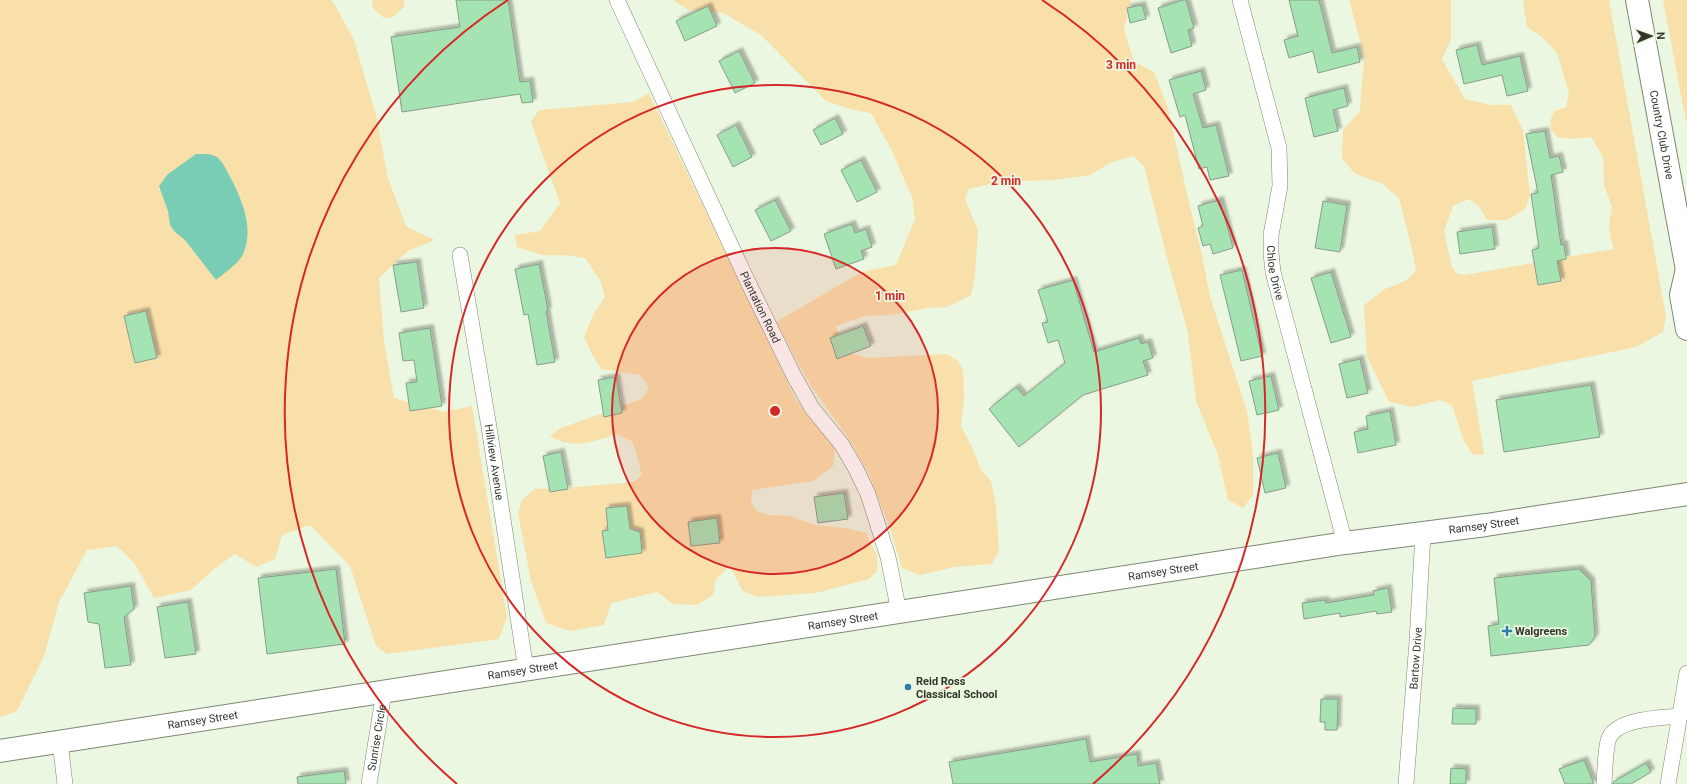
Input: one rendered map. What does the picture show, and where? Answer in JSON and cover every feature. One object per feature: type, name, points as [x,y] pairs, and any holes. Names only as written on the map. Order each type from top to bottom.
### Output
[{"type":"main road","name":"Country Club Drive","points":[[1637,0],[1687,269],[1681,295],[1687,329]]},
{"type":"main road","name":"Ramsey Street","points":[[0,751],[1345,543],[1493,524],[1687,494]]},
{"type":"street","name":"Plantation Road","points":[[617,0],[746,278],[794,376],[812,408],[842,445],[868,494],[888,557],[899,612]]},
{"type":"street","name":"Chloe Drive","points":[[1240,0],[1279,148],[1280,186],[1272,234],[1272,272],[1345,543]]},
{"type":"street","name":"Hillview Avenue","points":[[460,255],[489,427],[526,670]]},
{"type":"street","name":"Bartow Drive","points":[[1406,784],[1417,641],[1423,533]]},
{"type":"street","points":[[1668,784],[1687,673]]},
{"type":"street","name":"Sunrise Circle","points":[[369,784],[384,692]]},
{"type":"street","points":[[1604,784],[1608,740],[1612,734],[1620,727],[1634,722],[1680,716]]},
{"type":"street","points":[[60,742],[65,784]]},
{"type":"shaded area","points":[[0,0],[332,0],[354,40],[376,115],[388,178],[406,226],[435,240],[408,251],[379,278],[384,342],[394,398],[444,412],[472,406],[507,617],[499,639],[387,654],[376,646],[350,566],[310,525],[282,535],[275,559],[256,567],[235,554],[214,569],[191,590],[154,598],[135,564],[117,546],[87,550],[59,602],[44,656],[17,711],[0,717]]},
{"type":"shaded area","points":[[373,0],[404,0],[404,7],[393,17],[384,18],[372,7]]},
{"type":"shaded area","points":[[673,0],[1131,0],[1124,30],[1134,62],[1154,72],[1168,108],[1210,297],[1247,411],[1253,453],[1253,495],[1243,508],[1228,500],[1218,455],[1196,401],[1188,333],[1144,166],[1133,156],[1112,162],[1090,175],[1054,180],[998,182],[969,189],[965,199],[978,230],[975,274],[971,295],[947,307],[928,308],[890,315],[864,316],[836,326],[842,350],[868,358],[947,354],[958,361],[963,370],[964,397],[961,426],[972,447],[981,470],[991,481],[996,506],[999,550],[992,564],[955,567],[920,575],[902,568],[889,526],[869,474],[849,439],[811,386],[776,322],[862,272],[896,265],[915,219],[912,197],[891,149],[871,113],[854,110],[826,101],[761,35],[723,13],[688,10]]},
{"type":"shaded area","points":[[1349,0],[1451,0],[1451,39],[1442,59],[1465,99],[1491,105],[1511,105],[1523,130],[1530,196],[1525,209],[1507,220],[1487,220],[1479,206],[1468,199],[1453,206],[1444,231],[1452,267],[1456,273],[1464,275],[1614,249],[1610,236],[1609,224],[1612,207],[1604,185],[1603,157],[1591,137],[1572,139],[1557,137],[1552,131],[1550,122],[1554,111],[1566,107],[1569,93],[1557,53],[1542,37],[1527,27],[1523,0],[1609,0],[1666,316],[1663,332],[1636,347],[1472,381],[1484,454],[1473,455],[1463,439],[1452,405],[1440,400],[1412,407],[1389,402],[1367,357],[1364,305],[1385,289],[1405,281],[1416,271],[1399,198],[1382,184],[1354,173],[1342,158],[1343,130],[1360,111],[1364,56]]},
{"type":"shaded area","points":[[1663,0],[1687,0],[1687,127]]},
{"type":"shaded area","points":[[649,93],[795,398],[810,419],[835,446],[833,466],[813,481],[752,490],[751,501],[756,511],[769,515],[790,516],[815,525],[845,528],[866,533],[877,556],[877,571],[869,579],[816,593],[757,597],[742,590],[730,566],[716,579],[713,595],[697,605],[673,604],[657,592],[611,603],[604,625],[570,631],[546,623],[531,581],[518,513],[522,500],[534,489],[634,482],[642,475],[633,442],[616,434],[591,442],[575,444],[567,443],[550,436],[561,428],[642,399],[649,387],[640,375],[601,369],[593,356],[584,337],[594,313],[605,297],[600,280],[585,258],[562,255],[542,255],[517,247],[515,235],[540,231],[560,203],[531,122],[539,110],[633,102]]},
{"type":"water","points":[[196,154],[212,155],[221,161],[227,170],[242,202],[247,222],[247,242],[242,256],[236,264],[216,280],[185,240],[175,232],[170,225],[168,211],[159,186],[168,174]]},
{"type":"building","points":[[456,0],[508,0],[520,82],[530,81],[533,102],[522,103],[520,94],[402,112],[391,37],[460,27]]},
{"type":"building","points":[[1186,0],[1194,28],[1188,30],[1192,46],[1171,53],[1158,8]]},
{"type":"building","points":[[1289,0],[1319,0],[1332,53],[1357,47],[1360,62],[1318,73],[1313,51],[1289,58],[1284,40],[1298,36]]},
{"type":"building","points":[[1142,5],[1146,19],[1130,23],[1127,8]]},
{"type":"building","points":[[708,6],[717,26],[685,41],[676,21]]},
{"type":"building","points":[[1477,45],[1482,65],[1520,56],[1528,91],[1507,96],[1502,75],[1464,84],[1456,50]]},
{"type":"building","points":[[739,51],[755,83],[735,93],[719,61]]},
{"type":"building","points":[[1201,71],[1206,90],[1193,94],[1203,128],[1216,125],[1229,176],[1210,180],[1207,167],[1199,169],[1185,115],[1180,117],[1169,80]]},
{"type":"building","points":[[1344,88],[1348,106],[1333,110],[1338,131],[1314,137],[1305,98]]},
{"type":"building","points":[[835,118],[843,134],[821,145],[813,130]]},
{"type":"building","points":[[736,125],[752,157],[733,167],[717,135]]},
{"type":"building","points":[[1545,131],[1550,158],[1559,156],[1563,172],[1551,175],[1561,245],[1564,244],[1566,259],[1557,261],[1561,281],[1538,285],[1532,250],[1539,248],[1531,194],[1538,193],[1526,134]]},
{"type":"building","points":[[861,160],[877,192],[857,202],[841,170]]},
{"type":"building","points":[[775,200],[791,231],[771,241],[755,210]]},
{"type":"building","points":[[1220,200],[1233,248],[1213,254],[1210,244],[1203,246],[1198,228],[1203,226],[1198,206]]},
{"type":"building","points":[[1323,201],[1347,205],[1340,252],[1315,248]]},
{"type":"building","points":[[852,224],[855,233],[866,229],[872,247],[861,251],[864,259],[836,269],[824,234]]},
{"type":"building","points":[[1492,227],[1495,249],[1460,254],[1457,232]]},
{"type":"building","points":[[417,262],[424,308],[401,312],[393,265]]},
{"type":"building","points":[[539,264],[548,310],[546,311],[555,362],[537,365],[528,314],[524,315],[515,269]]},
{"type":"building","points":[[1242,270],[1262,356],[1241,361],[1220,275]]},
{"type":"building","points":[[1331,272],[1351,337],[1331,343],[1311,278]]},
{"type":"building","points":[[1073,280],[1094,352],[1139,338],[1141,344],[1148,342],[1153,358],[1143,361],[1148,375],[1083,395],[1019,447],[989,409],[1016,387],[1024,396],[1065,363],[1058,340],[1048,343],[1042,323],[1048,322],[1038,290]]},
{"type":"building","points":[[146,311],[157,358],[135,363],[124,316]]},
{"type":"building","points":[[863,326],[871,346],[837,359],[830,338]]},
{"type":"building","points":[[430,328],[442,406],[410,411],[406,383],[417,382],[414,360],[403,361],[399,333]]},
{"type":"building","points":[[1360,359],[1368,393],[1347,398],[1339,364]]},
{"type":"building","points":[[1271,376],[1279,410],[1257,415],[1249,381]]},
{"type":"building","points":[[616,377],[622,413],[604,417],[598,380]]},
{"type":"building","points":[[1591,385],[1600,437],[1504,452],[1496,400]]},
{"type":"building","points":[[1390,411],[1396,445],[1358,453],[1354,432],[1368,429],[1366,416]]},
{"type":"building","points":[[561,452],[568,489],[550,492],[543,456]]},
{"type":"building","points":[[1278,453],[1286,488],[1265,493],[1257,458]]},
{"type":"building","points":[[844,493],[848,519],[818,523],[814,497]]},
{"type":"building","points":[[627,506],[630,529],[640,532],[642,553],[606,558],[602,531],[608,530],[606,508]]},
{"type":"building","points":[[717,518],[720,543],[691,546],[688,522]]},
{"type":"building","points":[[336,569],[345,644],[267,654],[258,578]]},
{"type":"building","name":"Walgreens","points":[[1579,569],[1591,581],[1595,637],[1589,645],[1491,656],[1488,626],[1499,624],[1494,578]]},
{"type":"building","points":[[131,586],[134,609],[124,617],[131,665],[105,668],[99,624],[88,622],[84,593]]},
{"type":"building","points":[[1388,588],[1392,612],[1377,614],[1376,611],[1340,617],[1340,613],[1304,619],[1302,603],[1325,600],[1326,603],[1374,595],[1373,591]]},
{"type":"building","points":[[188,602],[196,654],[165,658],[157,607]]},
{"type":"building","points":[[1321,699],[1338,699],[1337,730],[1325,730],[1325,722],[1320,722]]},
{"type":"building","points":[[1453,708],[1476,709],[1476,724],[1452,724]]},
{"type":"building","points":[[1086,739],[1090,762],[1137,754],[1138,766],[1156,763],[1160,784],[953,784],[949,762]]},
{"type":"building","points":[[1584,760],[1594,784],[1565,784],[1559,769]]},
{"type":"building","points":[[1646,763],[1651,772],[1631,784],[1613,784],[1613,782]]},
{"type":"building","points":[[1451,768],[1466,769],[1466,784],[1450,784]]},
{"type":"building","points":[[344,771],[346,784],[298,784],[297,777]]},
{"type":"place","name":"Walgreens","points":[[1507,631]]},
{"type":"place","name":"Reid Ross Classical School","points":[[908,687]]}]
